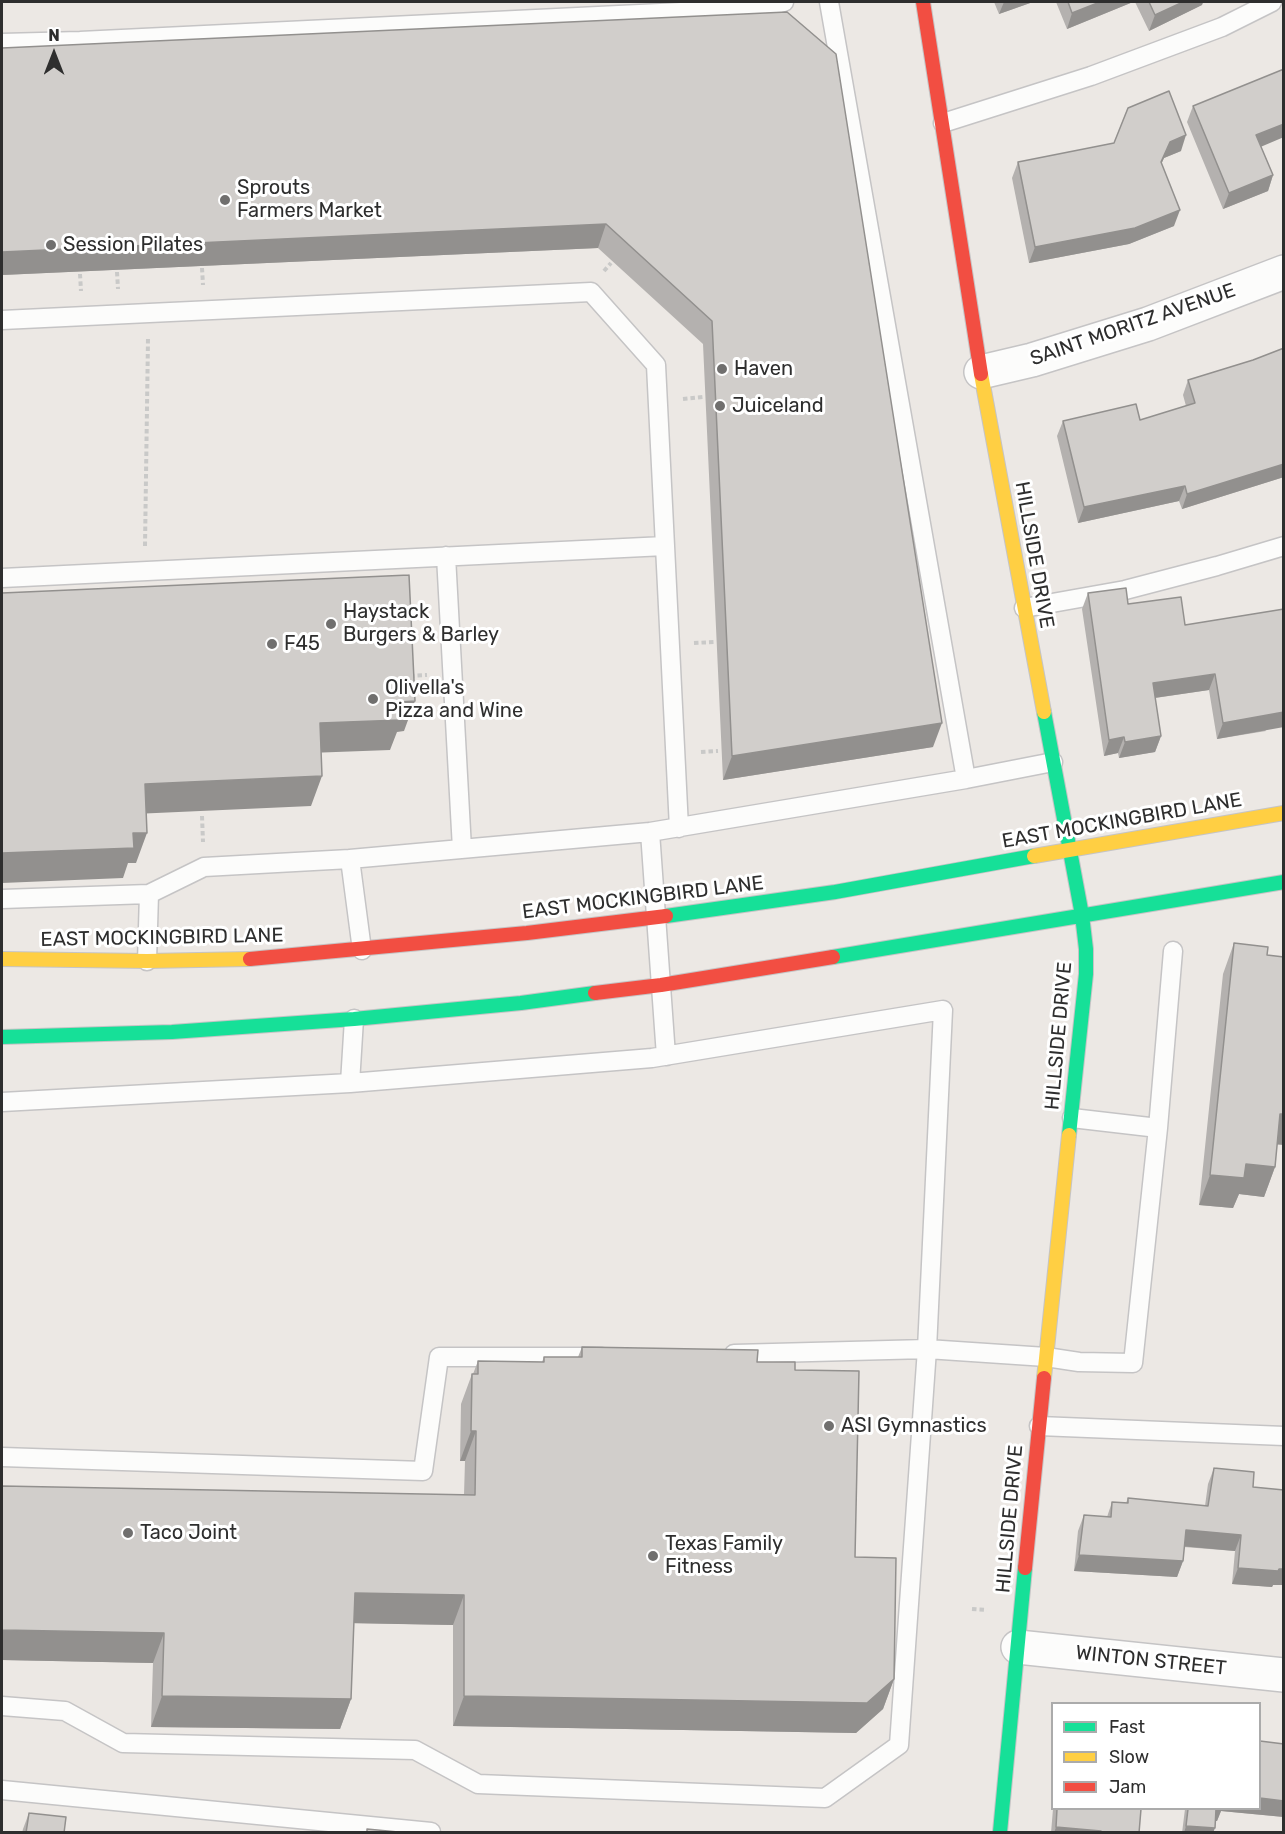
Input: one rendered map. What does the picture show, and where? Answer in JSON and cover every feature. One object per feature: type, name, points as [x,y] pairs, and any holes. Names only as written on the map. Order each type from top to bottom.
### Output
[{"type":"main road","name":"HILLSIDE DRIVE","points":[[922,2],[981,372],[1082,915],[1086,974],[1000,1833]]},
{"type":"main road","name":"EAST MOCKINGBIRD LANE","points":[[2,959],[258,960],[362,951],[656,918],[835,892],[1284,813]]},
{"type":"main road","points":[[2,1037],[172,1032],[354,1019],[521,1003],[661,985],[1284,882]]},
{"type":"street","name":"SAINT MORITZ AVENUE","points":[[981,372],[1032,360],[1148,324],[1284,272]]},
{"type":"street","name":"WINTON STREET","points":[[1018,1647],[1284,1675]]},
{"type":"lane","points":[[2,43],[92,41],[764,8],[784,2]]},
{"type":"lane","points":[[829,2],[966,779]]},
{"type":"lane","points":[[943,123],[1102,72],[1222,27],[1272,2]]},
{"type":"lane","points":[[2,320],[591,292],[656,365],[679,828]]},
{"type":"lane","points":[[2,578],[665,546]]},
{"type":"lane","points":[[1024,608],[1125,590],[1284,546]]},
{"type":"lane","points":[[446,556],[462,849]]},
{"type":"lane","points":[[2,899],[149,894],[204,867],[350,859],[650,832],[966,779],[1053,762]]},
{"type":"lane","points":[[650,832],[666,1056]]},
{"type":"lane","points":[[350,859],[362,951]]},
{"type":"lane","points":[[147,961],[149,894]]},
{"type":"lane","points":[[714,1355],[927,1349],[1046,1357],[1079,1362],[1133,1363],[1158,1128],[1173,951]]},
{"type":"lane","points":[[2,1102],[350,1083],[666,1056],[943,1010],[927,1349],[899,1745],[825,1798],[478,1784],[415,1750],[123,1743],[65,1711],[2,1706]]},
{"type":"lane","points":[[350,1083],[354,1019]]},
{"type":"lane","points":[[1072,1118],[1158,1128]]},
{"type":"lane","points":[[2,1457],[423,1472],[439,1357],[625,1357]]},
{"type":"lane","points":[[1039,1426],[1284,1436]]},
{"type":"lane","points":[[2,1790],[431,1833]]},
{"type":"path","points":[[145,553],[148,331]]},
{"type":"building","points":[[1068,2],[1100,2],[1072,13]]},
{"type":"building","points":[[1149,2],[1183,2],[1155,15]]},
{"type":"building","points":[[787,12],[836,54],[942,723],[732,756],[712,321],[606,224],[2,252],[2,48]]},
{"type":"building","points":[[1284,69],[1284,124],[1256,135],[1273,175],[1229,193],[1193,106]]},
{"type":"building","points":[[1169,91],[1186,135],[1170,142],[1161,162],[1180,210],[1135,228],[1035,247],[1018,162],[1114,143],[1128,108]]},
{"type":"building","points":[[1284,348],[1284,464],[1187,494],[1185,486],[1084,507],[1063,421],[1136,404],[1140,420],[1195,403],[1188,380]]},
{"type":"building","points":[[409,575],[415,701],[400,702],[401,720],[320,723],[322,776],[145,784],[147,833],[133,833],[134,848],[2,853],[2,593]]},
{"type":"building","points":[[1126,588],[1128,604],[1181,597],[1185,625],[1284,609],[1284,712],[1223,723],[1215,674],[1153,683],[1161,736],[1125,742],[1124,737],[1109,740],[1088,593]]},
{"type":"building","points":[[1234,943],[1268,947],[1267,955],[1284,957],[1284,1114],[1280,1114],[1275,1167],[1246,1164],[1244,1178],[1210,1175]]},
{"type":"building","points":[[582,1347],[758,1350],[757,1362],[795,1362],[795,1370],[859,1371],[855,1557],[896,1558],[894,1679],[867,1703],[464,1696],[464,1595],[355,1593],[351,1699],[162,1696],[164,1633],[2,1630],[2,1486],[475,1495],[476,1431],[471,1431],[472,1374],[478,1374],[478,1361],[544,1362],[544,1357],[582,1357]]},
{"type":"building","points":[[1214,1468],[1254,1472],[1253,1487],[1284,1490],[1284,1569],[1278,1571],[1238,1568],[1241,1535],[1186,1530],[1183,1561],[1079,1555],[1084,1515],[1111,1517],[1112,1502],[1128,1503],[1128,1498],[1208,1506]]},
{"type":"building","points":[[1261,1741],[1284,1744],[1284,1801],[1261,1798]]},
{"type":"building","points":[[1057,1810],[1141,1810],[1139,1833],[1101,1833],[1101,1831],[1056,1827]]},
{"type":"building","points":[[1188,1810],[1216,1810],[1215,1828],[1186,1826]]},
{"type":"building","points":[[29,1813],[66,1817],[64,1833],[26,1833]]},
{"type":"building","points":[[367,1829],[398,1832],[367,1833]]},
{"type":"traffic: fast","points":[[1044,712],[1082,915],[1086,949],[1086,974],[1069,1135]]},
{"type":"traffic: fast","points":[[666,916],[835,892],[1034,856]]},
{"type":"traffic: fast","points":[[833,957],[1284,882]]},
{"type":"traffic: fast","points":[[2,1037],[172,1032],[354,1019],[521,1003],[595,993]]},
{"type":"traffic: fast","points":[[1000,1832],[1025,1568]]},
{"type":"traffic: slow","points":[[981,374],[1044,712]]},
{"type":"traffic: slow","points":[[1034,856],[1284,813]]},
{"type":"traffic: slow","points":[[2,959],[147,961],[250,959]]},
{"type":"traffic: slow","points":[[1044,1378],[1069,1135]]},
{"type":"traffic: jam","points":[[923,2],[981,374]]},
{"type":"traffic: jam","points":[[250,959],[527,933],[666,916]]},
{"type":"traffic: jam","points":[[595,993],[661,985],[833,957]]},
{"type":"traffic: jam","points":[[1025,1568],[1044,1378]]},
{"type":"place","name":"Sprouts Farmers Market","points":[[225,200]]},
{"type":"place","name":"Session Pilates","points":[[51,245]]},
{"type":"place","name":"Haven","points":[[722,369]]},
{"type":"place","name":"Juiceland","points":[[720,406]]},
{"type":"place","name":"Haystack Burgers & Barley","points":[[331,624]]},
{"type":"place","name":"F45","points":[[272,644]]},
{"type":"place","name":"Olivella's Pizza and Wine","points":[[373,699]]},
{"type":"place","name":"ASI Gymnastics","points":[[829,1426]]},
{"type":"place","name":"Taco Joint","points":[[128,1533]]},
{"type":"place","name":"Texas Family Fitness","points":[[653,1556]]}]
